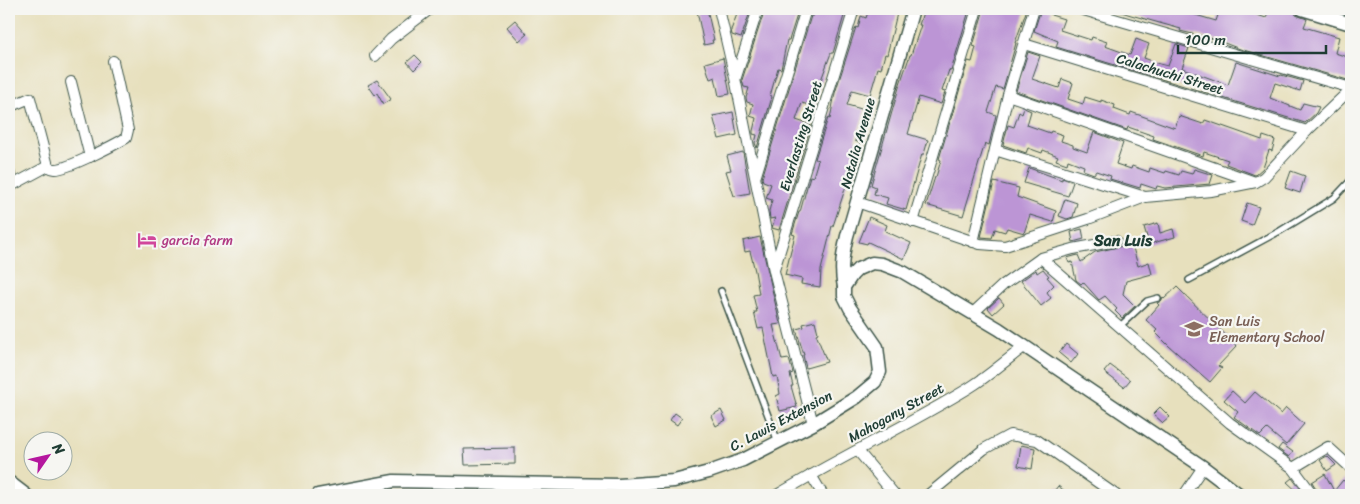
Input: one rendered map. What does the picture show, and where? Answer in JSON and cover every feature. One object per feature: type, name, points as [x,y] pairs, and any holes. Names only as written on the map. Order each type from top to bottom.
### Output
[{"type":"street","points":[[374,56],[391,39],[430,9]]},
{"type":"street","points":[[719,9],[774,271],[813,424]]},
{"type":"street","points":[[735,78],[758,9]]},
{"type":"street","points":[[755,178],[806,9]]},
{"type":"street","name":"Everlasting Street","points":[[774,271],[854,9]]},
{"type":"street","name":"Natalia Avenue","points":[[844,287],[841,274],[847,236],[913,9]]},
{"type":"street","points":[[913,222],[977,9]]},
{"type":"street","points":[[973,242],[1008,95],[1034,9]]},
{"type":"street","points":[[857,202],[986,246],[1005,246],[1088,219],[1145,197],[1211,191],[1256,182],[1264,177],[1351,89],[1080,9]]},
{"type":"street","points":[[1302,9],[1351,24]]},
{"type":"street","name":"Calachuchi Street","points":[[1024,44],[1308,131]]},
{"type":"street","points":[[9,107],[30,98],[48,166],[56,170],[90,157],[123,140],[128,132],[113,61]]},
{"type":"street","points":[[71,82],[90,157]]},
{"type":"street","points":[[1008,95],[1256,182]]},
{"type":"street","points":[[995,150],[1145,197]]},
{"type":"street","points":[[9,171],[11,186],[48,166]]},
{"type":"street","points":[[973,313],[1003,285],[1041,258],[1116,241]]},
{"type":"street","points":[[1041,258],[1230,423],[1293,468],[1313,495]]},
{"type":"street","points":[[844,287],[858,268],[872,263],[882,264],[903,272],[973,313],[1203,467],[1240,495]]},
{"type":"street","name":"C. Lawis Extension","points":[[318,495],[394,482],[619,485],[674,481],[709,472],[743,460],[813,424],[868,389],[875,382],[880,372],[877,346],[850,308],[844,296],[844,287]]},
{"type":"street","name":"Mahogany Street","points":[[777,495],[971,387],[1024,347]]},
{"type":"street","points":[[928,495],[984,449],[1010,435],[1037,440],[1110,494]]},
{"type":"street","points":[[1293,468],[1328,447],[1351,468]]},
{"type":"street","points":[[858,451],[895,495]]},
{"type":"street","points":[[1184,495],[1203,467]]},
{"type":"street","points":[[811,475],[823,495]]},
{"type":"street","points":[[12,488],[26,495]]},
{"type":"lane","points":[[1189,280],[1280,231],[1334,198],[1351,180]]},
{"type":"lane","points":[[721,291],[778,442]]},
{"type":"lane","points":[[1119,327],[1147,301],[1158,298]]},
{"type":"building","points":[[707,9],[714,40],[712,40],[713,43],[704,45],[697,11]]},
{"type":"building","points":[[739,9],[751,9],[741,38],[732,35],[731,30]]},
{"type":"building","points":[[765,9],[797,9],[796,11],[798,12],[789,40],[787,40],[781,69],[778,68],[770,96],[772,97],[757,148],[755,143],[757,135],[753,134],[756,118],[750,116],[753,104],[747,102],[746,98],[749,88],[744,87],[742,80]]},
{"type":"building","points":[[815,9],[846,9],[833,53],[831,53],[821,80],[815,107],[802,103],[796,120],[811,125],[779,230],[772,228],[775,218],[770,219],[769,211],[772,200],[766,198],[771,184],[763,181],[762,178],[811,16],[813,16]]},
{"type":"building","points":[[869,9],[898,9],[887,55],[885,54],[881,69],[878,68],[870,95],[852,90],[847,105],[865,110],[855,141],[860,143],[832,226],[821,270],[820,287],[801,284],[802,279],[785,275],[795,235],[792,234],[810,176],[813,177],[818,160],[815,159],[828,118],[830,119],[835,93],[856,27],[858,28],[861,16],[866,18]]},
{"type":"building","points":[[924,9],[966,9],[964,13],[968,14],[951,71],[949,70],[942,91],[945,92],[941,104],[919,97],[908,134],[928,140],[924,154],[922,154],[906,210],[886,204],[888,198],[874,194],[876,187],[871,185],[900,84],[921,25],[919,25]]},
{"type":"building","points":[[984,9],[1027,9],[1015,43],[1003,89],[996,87],[988,112],[996,115],[989,145],[985,143],[963,216],[926,205],[941,160],[939,159],[968,61],[972,62],[976,47],[973,46]]},
{"type":"building","points":[[1041,9],[1052,11],[1051,15],[1064,19],[1060,30],[1091,40],[1092,37],[1107,42],[1105,46],[1130,55],[1136,39],[1149,44],[1144,58],[1160,64],[1168,66],[1176,44],[1189,48],[1182,68],[1228,85],[1236,62],[1303,81],[1300,91],[1275,83],[1270,98],[1300,110],[1303,103],[1319,107],[1316,113],[1305,123],[1056,47],[1058,41],[1034,31]]},
{"type":"building","points":[[1118,9],[1183,9],[1182,11],[1216,21],[1220,9],[1240,9],[1266,18],[1269,9],[1294,10],[1296,15],[1307,19],[1304,27],[1339,37],[1335,53],[1351,58],[1351,81],[1240,49],[1214,39],[1180,31],[1181,29],[1118,11]]},
{"type":"building","points":[[515,20],[527,34],[519,41],[507,27]]},
{"type":"building","points":[[1028,52],[1040,56],[1032,79],[1059,88],[1062,79],[1073,83],[1068,99],[1083,104],[1085,97],[1101,102],[1101,100],[1115,105],[1114,109],[1130,115],[1131,112],[1175,128],[1179,116],[1203,124],[1205,120],[1262,140],[1263,136],[1275,140],[1272,151],[1269,150],[1263,168],[1255,175],[1226,164],[1228,160],[1204,152],[1203,156],[1153,139],[1154,136],[1128,127],[1127,130],[1016,91]]},
{"type":"building","points":[[415,55],[422,62],[414,70],[407,62]]},
{"type":"building","points":[[723,58],[730,94],[719,96],[715,77],[710,79],[705,63]]},
{"type":"building","points":[[377,80],[391,99],[383,104],[377,93],[375,95],[368,85]]},
{"type":"building","points":[[1024,108],[1031,111],[1027,125],[1050,133],[1051,131],[1063,135],[1061,141],[1073,145],[1073,147],[1087,152],[1094,132],[1123,143],[1116,164],[1131,169],[1132,166],[1149,172],[1150,168],[1179,175],[1181,171],[1192,174],[1194,169],[1213,175],[1210,184],[1165,188],[1157,186],[1156,189],[1141,184],[1140,188],[1110,179],[1111,176],[1096,171],[1094,174],[1083,170],[1084,166],[1068,160],[1067,164],[1056,160],[1058,156],[1043,150],[1042,153],[1028,148],[1026,153],[1003,145],[1008,125],[1014,127],[1019,112],[1022,114]]},
{"type":"building","points":[[733,112],[737,135],[719,139],[713,116]]},
{"type":"building","points":[[743,152],[750,193],[734,196],[726,171],[731,170],[727,156]]},
{"type":"building","points":[[1029,168],[1073,182],[1068,196],[1024,183]]},
{"type":"building","points":[[1291,171],[1305,176],[1300,193],[1285,188]]},
{"type":"building","points":[[994,182],[1019,188],[1017,197],[1056,211],[1053,222],[1030,215],[1024,233],[1007,228],[1005,232],[995,229],[992,238],[981,237]]},
{"type":"building","points":[[1065,199],[1077,203],[1073,217],[1067,219],[1059,216]]},
{"type":"building","points":[[1247,203],[1259,207],[1252,225],[1241,221]]},
{"type":"building","points":[[869,217],[887,225],[885,231],[911,243],[904,259],[868,242],[867,244],[859,242]]},
{"type":"building","points":[[1158,223],[1160,233],[1173,229],[1175,237],[1149,244],[1144,227]]},
{"type":"building","points":[[1082,229],[1084,239],[1073,242],[1071,232]]},
{"type":"building","points":[[760,237],[780,324],[773,325],[782,360],[789,359],[793,373],[790,374],[793,386],[791,386],[797,407],[780,411],[776,396],[780,394],[777,376],[773,377],[763,328],[758,329],[754,312],[757,312],[753,295],[759,294],[755,271],[750,251],[745,252],[743,241]]},
{"type":"building","points":[[1132,244],[1138,266],[1149,262],[1152,274],[1126,281],[1123,294],[1135,306],[1122,318],[1115,311],[1117,309],[1105,296],[1099,300],[1083,282],[1081,284],[1076,280],[1072,262],[1069,263],[1067,258],[1078,255],[1081,262],[1095,252]]},
{"type":"building","points":[[1043,269],[1054,285],[1047,292],[1051,298],[1041,306],[1021,281],[1036,270],[1037,273]]},
{"type":"building","points":[[1177,287],[1237,346],[1218,366],[1222,368],[1210,382],[1169,346],[1155,332],[1157,330],[1146,320],[1159,305],[1157,303]]},
{"type":"building","points":[[999,298],[1004,304],[993,314],[988,308]]},
{"type":"building","points":[[815,321],[818,333],[816,334],[827,362],[806,368],[796,329],[804,327],[803,324]]},
{"type":"building","points":[[1066,344],[1078,354],[1071,363],[1059,353]]},
{"type":"building","points":[[1110,365],[1130,380],[1124,387],[1104,372]]},
{"type":"building","points":[[1232,391],[1245,403],[1255,392],[1281,414],[1286,408],[1304,424],[1286,445],[1267,429],[1260,436],[1234,417],[1238,412],[1224,400]]},
{"type":"building","points":[[1160,407],[1170,417],[1163,423],[1153,414]]},
{"type":"building","points":[[721,410],[726,420],[716,426],[711,416]]},
{"type":"building","points":[[675,413],[682,418],[677,425],[670,420]]},
{"type":"building","points":[[1282,444],[1293,452],[1289,457],[1278,449]]},
{"type":"building","points":[[1021,445],[1035,448],[1032,469],[1018,466]]},
{"type":"building","points":[[515,448],[515,464],[465,465],[464,449]]},
{"type":"building","points":[[1327,456],[1336,465],[1327,471],[1320,460]]},
{"type":"building","points":[[1325,474],[1334,491],[1343,480],[1345,482],[1351,475],[1351,495],[1320,495],[1312,482]]},
{"type":"building","points":[[1292,478],[1305,495],[1301,495],[1287,482]]},
{"type":"building","points":[[1058,486],[1070,495],[1051,495]]},
{"type":"place","name":"garcia farm","points":[[147,240]]},
{"type":"place","name":"San Luis Elementary School","points":[[1194,329]]},
{"type":"district","name":"San Luis","points":[[1123,240]]}]
